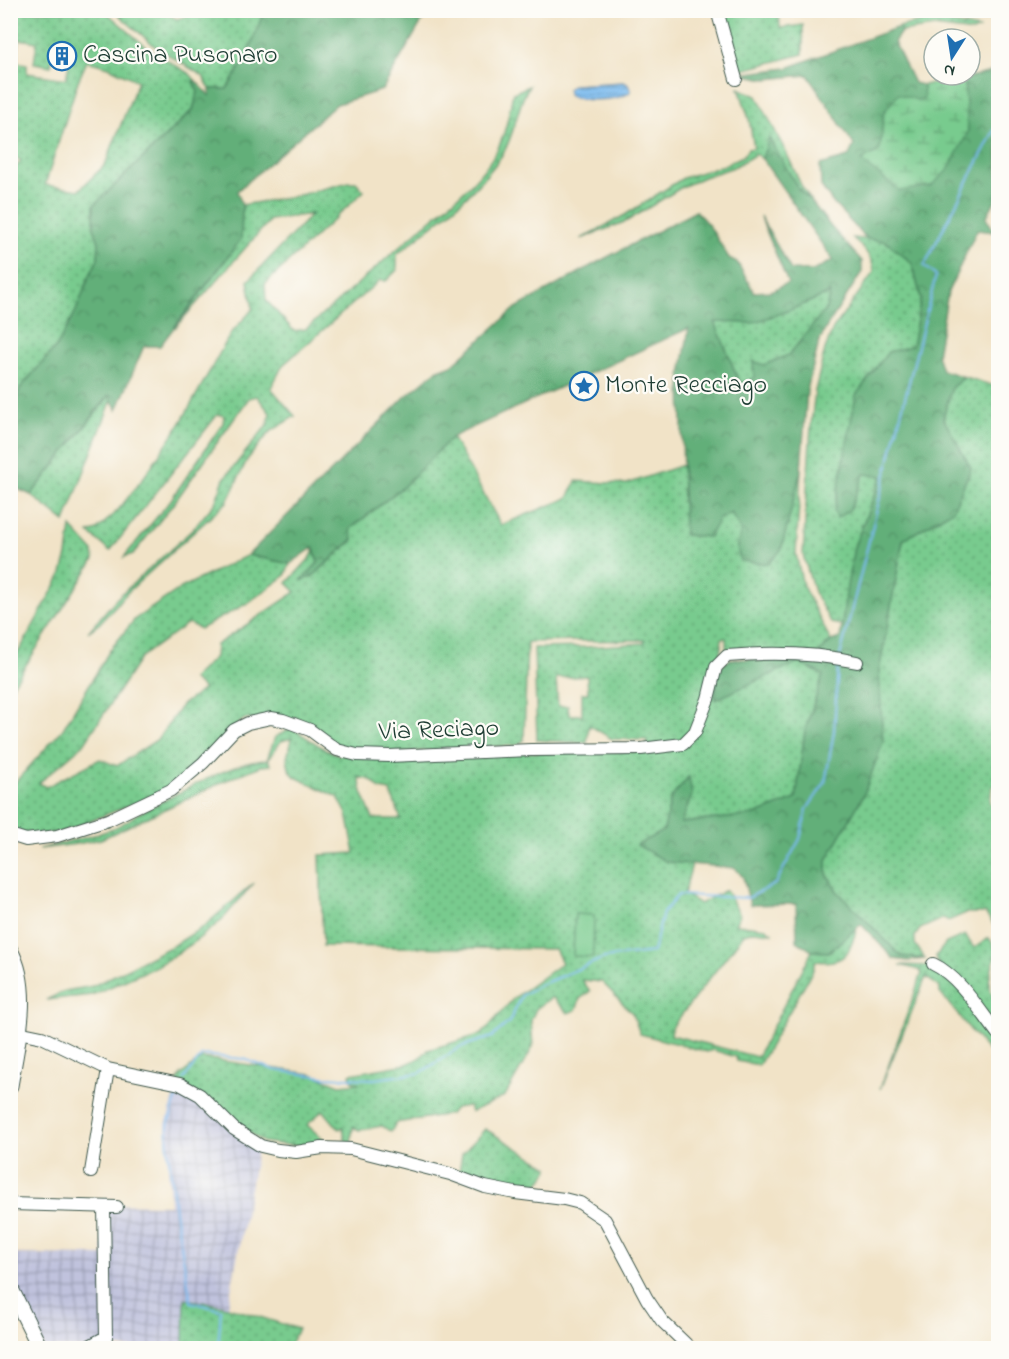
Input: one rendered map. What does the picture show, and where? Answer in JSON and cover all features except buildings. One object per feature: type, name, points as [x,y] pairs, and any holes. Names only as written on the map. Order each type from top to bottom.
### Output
[{"type":"main road","points":[[10,950],[18,964],[22,986],[10,1086]]},
{"type":"main road","points":[[10,1287],[40,1348]]},
{"type":"street","points":[[717,10],[736,79]]},
{"type":"street","name":"Via Reciago","points":[[10,835],[26,840],[57,836],[108,820],[171,790],[203,763],[234,730],[248,723],[271,718],[310,730],[337,750],[357,755],[641,749],[683,744],[695,732],[717,667],[727,656],[751,654],[857,662]]},
{"type":"street","points":[[933,964],[944,969],[953,978],[999,1034]]},
{"type":"street","points":[[18,1032],[42,1037],[108,1069],[180,1084],[211,1105],[234,1129],[261,1146],[296,1152],[322,1148],[351,1149],[450,1173],[485,1187],[580,1203],[605,1220],[647,1299],[662,1321],[690,1348]]},
{"type":"street","points":[[91,1172],[108,1069]]},
{"type":"street","points":[[10,1204],[111,1207],[106,1337],[86,1348]]},
{"type":"shaded area","points":[[178,1086],[258,1145],[228,1307],[185,1299],[184,1348],[44,1348],[11,1273],[11,1254],[103,1255],[100,1204],[170,1205],[166,1124]]},
{"type":"green space","points":[[10,11],[105,11],[150,50],[190,74],[196,81],[193,82],[198,92],[193,109],[94,205],[94,228],[99,242],[98,259],[76,311],[57,346],[21,387],[11,410],[10,169],[14,170],[21,160],[11,156]],"holes":[[[19,39],[37,42],[34,63],[51,66],[54,42],[58,40],[72,49],[66,79],[27,73],[27,64],[17,62]],[[87,61],[109,67],[138,81],[105,165],[79,190],[45,185],[78,81]]]},
{"type":"green space","points":[[114,11],[159,11],[177,19],[202,11],[264,11],[247,56],[227,89],[210,89],[203,76],[157,48]]},
{"type":"green space","points":[[264,11],[428,11],[382,90],[337,104],[237,191],[242,205],[241,239],[160,346],[144,346],[117,410],[109,395],[31,495],[11,486],[11,410],[21,387],[57,346],[76,311],[98,259],[99,242],[94,228],[94,205],[193,110],[198,92],[193,81],[196,81],[210,96],[210,89],[227,89],[247,56]]},
{"type":"green space","points":[[721,11],[779,11],[780,28],[803,25],[803,54],[743,70],[737,69]]},
{"type":"green space","points":[[924,21],[939,21],[969,27],[922,27],[901,32],[899,27]]},
{"type":"green space","points":[[899,27],[901,32],[894,42],[914,83],[923,87],[925,98],[884,112],[880,150],[968,132],[965,87],[982,87],[982,74],[998,70],[998,195],[986,218],[995,232],[977,230],[948,292],[937,355],[942,370],[965,377],[952,387],[943,418],[971,468],[953,510],[903,540],[879,671],[883,742],[864,794],[827,860],[827,874],[837,891],[901,956],[925,959],[908,961],[894,959],[861,924],[828,952],[812,951],[797,941],[796,904],[750,905],[743,877],[735,868],[667,862],[637,845],[664,830],[671,798],[689,777],[692,795],[681,823],[754,815],[796,799],[805,731],[823,675],[798,662],[715,700],[719,668],[730,659],[814,659],[831,641],[840,638],[854,547],[882,476],[864,474],[850,509],[837,518],[834,511],[856,395],[888,352],[912,346],[921,298],[912,263],[885,241],[867,239],[833,203],[821,186],[820,165],[848,157],[854,145],[808,75],[766,79],[740,74],[787,68]]},
{"type":"green space","points":[[529,86],[507,147],[480,183],[426,232],[397,254],[397,270],[386,281],[380,280],[283,365],[271,388],[295,416],[270,432],[247,460],[227,502],[129,591],[99,624],[88,632],[116,599],[192,530],[215,503],[224,479],[268,424],[270,413],[257,396],[249,398],[174,503],[133,554],[124,557],[170,501],[223,423],[224,416],[218,414],[110,551],[89,533],[97,530],[118,510],[142,480],[180,424],[231,333],[253,309],[248,281],[312,214],[270,220],[175,328],[241,239],[242,205],[291,197],[349,182],[356,182],[364,191],[265,284],[266,300],[294,331],[306,329],[471,184],[497,150],[507,122],[513,93]]},
{"type":"green space","points":[[923,87],[965,87],[968,132],[948,170],[931,186],[900,191],[861,161],[880,150],[884,112],[898,94],[917,100],[924,99]]},
{"type":"green space","points":[[739,88],[757,96],[811,201],[799,190],[769,139],[762,159],[756,154],[734,167],[682,187],[627,221],[581,239],[625,215],[683,178],[724,165],[743,156],[748,149],[754,148],[749,119]]},
{"type":"green space","points":[[769,138],[799,190],[862,261],[862,272],[819,342],[807,390],[801,470],[781,550],[769,564],[740,561],[737,547],[741,531],[731,513],[719,519],[709,537],[684,535],[681,375],[689,328],[452,437],[404,486],[350,529],[353,539],[313,576],[301,581],[318,563],[314,547],[290,564],[248,555],[405,397],[436,371],[452,365],[516,308],[696,211],[710,227],[729,258],[737,262],[754,292],[771,291],[788,283],[760,216],[791,270],[813,271],[833,260],[762,159]],"holes":[[[830,293],[826,309],[789,355],[764,365],[753,361],[754,378],[740,384],[715,322],[752,323]]]},
{"type":"green space","points":[[853,238],[885,241],[912,263],[921,298],[912,347],[850,509],[864,474],[882,475],[854,547],[842,625],[831,623],[814,592],[803,555],[811,425],[815,391],[825,349],[833,329],[874,272],[870,257]]},
{"type":"green space","points":[[831,293],[826,309],[789,355],[764,365],[754,378],[740,384],[715,322],[752,323]]},
{"type":"green space","points":[[965,377],[998,387],[998,785],[992,786],[990,803],[998,806],[998,931],[985,913],[966,913],[948,921],[944,918],[920,929],[915,936],[915,944],[925,959],[901,956],[837,891],[827,874],[827,860],[864,794],[879,692],[879,671],[903,540],[953,510],[971,468],[943,418],[952,387]]},
{"type":"green space","points":[[110,395],[112,399],[65,522],[31,495]]},
{"type":"green space","points":[[452,437],[501,525],[568,498],[576,481],[627,484],[682,465],[684,535],[731,513],[741,531],[737,547],[781,550],[801,470],[796,554],[803,586],[831,641],[819,654],[726,653],[726,638],[722,638],[715,699],[798,662],[823,675],[805,731],[796,799],[754,815],[680,823],[692,795],[688,777],[671,798],[664,830],[667,862],[692,864],[684,894],[700,904],[726,890],[740,915],[735,924],[766,928],[772,933],[754,931],[744,934],[672,1027],[671,1035],[757,1057],[812,951],[828,952],[857,928],[844,956],[833,961],[815,961],[813,970],[759,1065],[737,1061],[736,1057],[713,1050],[707,1052],[640,1034],[633,1014],[602,982],[582,980],[590,991],[580,999],[576,1010],[568,1013],[552,997],[536,1009],[531,1020],[533,1047],[505,1096],[471,1112],[468,1106],[455,1108],[450,1114],[396,1123],[391,1132],[382,1126],[359,1130],[353,1127],[351,1144],[345,1140],[343,1127],[339,1129],[323,1110],[307,1125],[323,1139],[320,1145],[305,1147],[263,1142],[177,1082],[181,1075],[202,1058],[312,1074],[340,1085],[360,1083],[352,1081],[350,1074],[407,1064],[420,1058],[428,1050],[482,1034],[514,998],[562,963],[555,949],[323,946],[320,855],[355,853],[347,814],[338,797],[295,777],[289,769],[287,758],[292,738],[281,741],[268,760],[271,765],[261,766],[231,778],[101,839],[39,849],[115,828],[137,814],[219,773],[252,762],[267,760],[275,737],[292,728],[326,750],[340,755],[647,751],[647,740],[612,739],[589,725],[587,743],[537,740],[534,648],[644,643],[645,640],[527,642],[524,740],[517,745],[388,753],[340,748],[309,725],[244,719],[167,790],[60,833],[20,835],[11,833],[10,788],[63,729],[110,650],[135,619],[181,588],[248,555],[290,564],[285,576],[246,604],[200,629],[188,623],[141,657],[84,744],[39,783],[46,787],[100,759],[117,766],[158,739],[182,705],[204,689],[192,679],[215,657],[216,645],[296,592],[287,583],[311,557],[314,550],[318,563],[302,580],[313,576],[353,540],[349,530],[404,486]],"holes":[[[587,676],[588,693],[582,693],[582,717],[581,715],[569,715],[568,706],[558,706],[556,678]],[[359,777],[371,780],[380,789],[390,791],[401,819],[373,819],[362,792]]]},
{"type":"green space","points":[[71,527],[93,551],[94,560],[11,688],[11,662],[62,573]]},
{"type":"green space","points":[[254,883],[221,921],[192,944],[157,966],[92,995],[46,1000],[65,991],[93,986],[176,944],[203,927]]},
{"type":"green space","points":[[575,914],[594,915],[593,957],[573,956]]},
{"type":"green space","points":[[965,935],[974,948],[989,938],[993,944],[995,955],[989,984],[999,1013],[998,1030],[937,962],[936,956],[946,943]]},
{"type":"green space","points":[[900,965],[935,966],[947,973],[998,1037],[998,1057],[987,1050],[940,993],[940,988],[926,977],[880,1089],[922,973]]},
{"type":"green space","points":[[485,1129],[549,1167],[533,1191],[496,1185],[459,1172],[462,1154]]},
{"type":"green space","points":[[185,1299],[228,1307],[298,1329],[288,1348],[184,1348]]},
{"type":"water","points":[[623,82],[628,84],[631,91],[626,95],[610,99],[575,98],[569,96],[567,89],[573,85]]},
{"type":"waterway","points":[[840,656],[936,275],[924,266],[998,123]]},
{"type":"waterway","points":[[184,1079],[202,1055],[244,1059],[275,1070],[324,1077],[374,1079],[420,1073],[460,1047],[492,1037],[509,1022],[522,995],[540,985],[604,958],[653,952],[663,913],[678,895],[748,898],[775,884],[800,839],[807,809],[825,783],[834,731],[838,664]]},
{"type":"waterway","points":[[179,1089],[168,1125],[167,1140],[175,1211],[191,1302],[221,1310],[218,1348]]},
{"type":"place","name":"Cascina Pusonaro","points":[[62,56]]},
{"type":"place","name":"Monte Recciago","points":[[584,386]]}]
